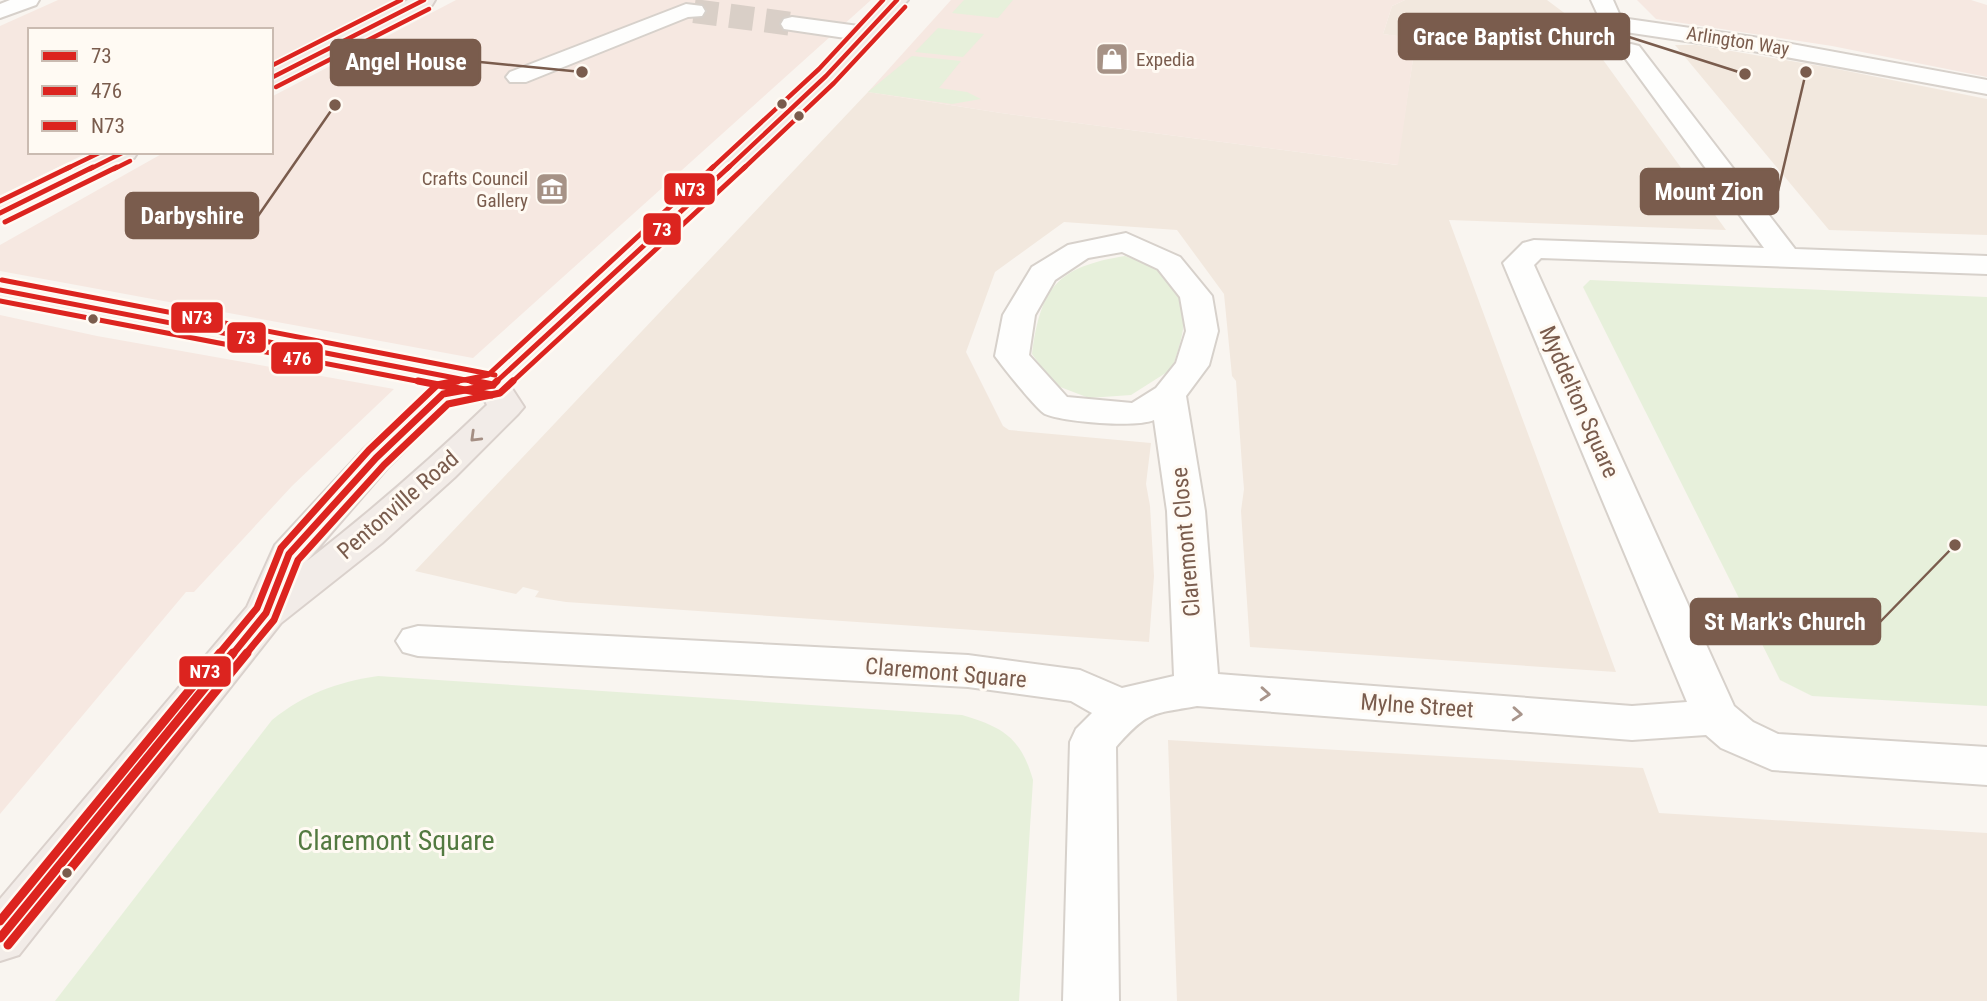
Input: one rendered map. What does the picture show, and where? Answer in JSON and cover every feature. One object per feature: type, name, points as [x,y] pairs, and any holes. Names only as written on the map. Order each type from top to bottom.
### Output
[{"type":"highway","points":[[273,77],[424,0]]},
{"type":"highway","points":[[0,290],[493,385],[782,118],[897,0]]},
{"type":"highway","points":[[0,213],[121,154]]},
{"type":"highway","name":"Pentonville Road","points":[[0,938],[266,613],[368,534],[442,469],[506,407],[493,385],[443,394],[385,449],[289,554],[266,613]]},
{"type":"street","points":[[0,12],[28,0]]},
{"type":"street","name":"Arlington Way","points":[[1602,0],[1612,23],[1673,30],[1854,60],[1987,87]]},
{"type":"street","points":[[518,77],[686,10],[694,11]]},
{"type":"street","points":[[792,24],[866,34]]},
{"type":"street","points":[[1631,51],[1787,259]]},
{"type":"street","points":[[1126,242],[1168,263],[1196,296],[1202,331],[1192,365],[1168,395],[1139,414],[1089,411],[1056,405],[1012,356],[1019,315],[1043,274],[1079,251],[1126,242]]},
{"type":"street","name":"Myddelton Square","points":[[1987,265],[1534,249],[1518,263],[1716,717],[1737,735],[1772,752],[1987,766]]},
{"type":"street","name":"Claremont Close","points":[[1168,395],[1186,512],[1197,689]]},
{"type":"street","name":"Claremont Square","points":[[418,641],[968,671],[1080,686],[1123,709]]},
{"type":"street","name":"Mylne Street","points":[[1123,709],[1140,699],[1197,689],[1632,723],[1716,717]]},
{"type":"street","points":[[1091,1001],[1093,742],[1123,709]]},
{"type":"shaded area","points":[[58,0],[398,0],[273,61],[273,28],[28,28],[28,154],[85,154],[0,196],[0,26]]},
{"type":"shaded area","points":[[456,0],[871,0],[473,358],[0,271],[0,245],[161,154],[273,154],[273,96]]},
{"type":"shaded area","points":[[951,0],[1405,0],[1392,6],[1383,34],[1416,38],[1398,165],[1001,113],[868,92]]},
{"type":"shaded area","points":[[1405,0],[1547,0],[1575,21],[1726,230],[1449,220],[1616,672],[1250,647],[1241,511],[1244,489],[1236,381],[1232,376],[1224,294],[1177,230],[1064,222],[995,272],[966,352],[1003,426],[1009,430],[1151,443],[1146,484],[1154,576],[1149,642],[566,602],[535,597],[539,591],[523,587],[516,594],[415,571],[868,92],[1001,113],[1397,165],[1416,39],[1383,34],[1392,6]]},
{"type":"shaded area","points":[[1637,0],[1971,0],[1987,5],[1987,77],[1832,46],[1656,19]]},
{"type":"shaded area","points":[[1675,45],[1696,45],[1832,68],[1987,99],[1987,235],[1829,230]]},
{"type":"shaded area","points":[[0,315],[97,336],[394,389],[292,486],[194,592],[186,592],[0,814]]},
{"type":"shaded area","points":[[1168,740],[1643,768],[1659,813],[1987,833],[1987,1001],[1177,1001]]},
{"type":"green space","points":[[964,0],[1013,0],[998,18],[952,13]]},
{"type":"green space","points":[[938,28],[984,34],[963,57],[915,52]]},
{"type":"green space","points":[[912,56],[961,61],[939,88],[967,92],[981,99],[952,104],[868,92]]},
{"type":"green space","points":[[1125,256],[1160,270],[1171,281],[1183,304],[1181,342],[1172,369],[1131,395],[1089,398],[1055,385],[1032,354],[1047,296],[1068,274],[1102,261]]},
{"type":"green space","points":[[1590,280],[1987,297],[1987,706],[1812,696],[1780,680],[1583,287]]},
{"type":"green space","name":"Claremont Square","points":[[378,676],[962,715],[989,724],[1016,744],[1033,780],[1019,1001],[55,1001],[272,720],[309,696],[349,682]]},
{"type":"tunnel","points":[[694,11],[792,24]]},
{"type":"transit line","name":"N73","points":[[273,65],[401,0]]},
{"type":"transit line","name":"73","points":[[273,77],[424,0]]},
{"type":"transit line","name":"N73","points":[[0,921],[257,608],[281,548],[369,450],[437,385],[488,375],[819,69],[883,0]]},
{"type":"transit line","name":"73","points":[[0,938],[266,613],[289,554],[376,458],[443,394],[493,385],[782,118],[826,76],[897,0]]},
{"type":"transit line","name":"476","points":[[8,945],[274,620],[298,560],[384,465],[448,404],[500,393],[789,126],[834,83],[905,7]]},
{"type":"transit line","name":"476","points":[[276,87],[429,9]]},
{"type":"transit line","name":"N73","points":[[0,201],[97,154]]},
{"type":"transit line","name":"73","points":[[0,213],[120,154]]},
{"type":"transit line","name":"476","points":[[5,222],[130,161]]},
{"type":"transit line","name":"N73","points":[[2,280],[495,375]]},
{"type":"transit line","name":"73","points":[[0,290],[493,385]]},
{"type":"transit line","name":"476","points":[[0,301],[491,395]]},
{"type":"place","name":"Expedia","points":[[1112,59]]},
{"type":"place","name":"Angel House","points":[[582,72]]},
{"type":"place","name":"Mount Zion","points":[[1806,72]]},
{"type":"place","name":"Grace Baptist Church","points":[[1745,74]]},
{"type":"place","name":"Darbyshire","points":[[335,105]]},
{"type":"place","name":"Crafts Council Gallery","points":[[552,189]]},
{"type":"place","name":"St Mark's Church","points":[[1955,545]]}]
